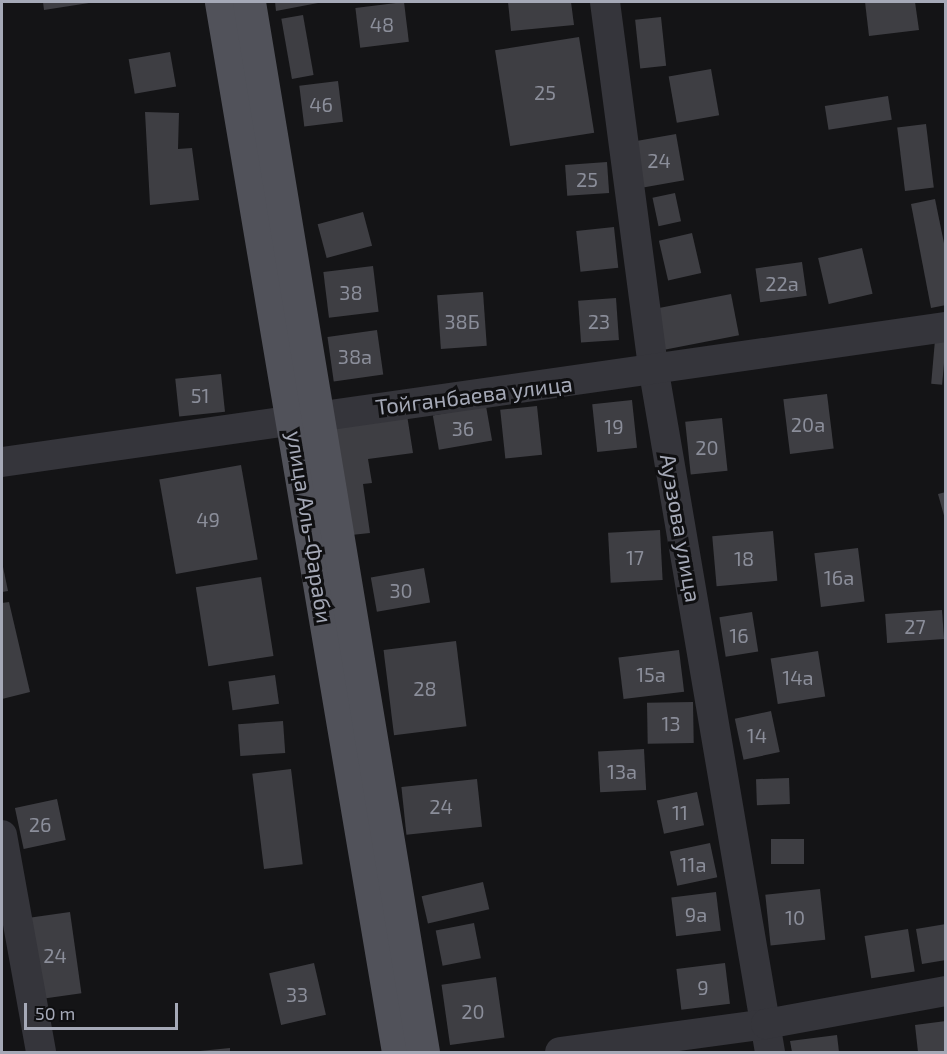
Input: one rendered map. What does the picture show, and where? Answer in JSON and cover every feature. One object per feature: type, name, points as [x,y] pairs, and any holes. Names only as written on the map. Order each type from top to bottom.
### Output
[{"type":"main road","name":"улица Аль-Фараби","points":[[221,2],[304,418],[423,1053]]},
{"type":"main road","name":"улица Аль-Фараби","points":[[249,2],[304,418],[398,1053]]},
{"type":"street","name":"Ауэзова улица","points":[[604,2],[654,372],[768,1038]]},
{"type":"street","name":"Тойганбаева улица","points":[[2,462],[304,418],[654,372],[945,327]]},
{"type":"street","points":[[2,835],[40,1053]]},
{"type":"street","points":[[560,1053],[768,1038],[945,991]]},
{"type":"building","points":[[43,2],[89,2],[89,3],[44,10]]},
{"type":"building","points":[[275,2],[318,2],[318,3],[276,11]]},
{"type":"building","points":[[404,2],[409,42],[360,48],[355,8]]},
{"type":"building","points":[[508,2],[571,2],[574,25],[511,31]]},
{"type":"building","points":[[865,2],[915,2],[919,30],[869,36]]},
{"type":"building","points":[[303,15],[314,75],[292,79],[281,19]]},
{"type":"building","points":[[661,17],[666,66],[640,68],[635,20]]},
{"type":"building","points":[[579,37],[594,133],[510,146],[495,50]]},
{"type":"building","points":[[170,52],[176,86],[135,94],[129,59]]},
{"type":"building","points":[[711,69],[719,115],[677,123],[669,76]]},
{"type":"building","points":[[338,81],[343,122],[304,126],[299,86]]},
{"type":"building","points":[[888,96],[892,120],[829,130],[825,106]]},
{"type":"building","points":[[145,112],[179,113],[178,149],[192,148],[199,200],[150,205]]},
{"type":"building","points":[[926,124],[934,188],[905,191],[897,128]]},
{"type":"building","points":[[676,134],[684,180],[642,188],[634,141]]},
{"type":"building","points":[[607,162],[609,193],[567,196],[565,165]]},
{"type":"building","points":[[675,193],[681,221],[659,226],[653,198]]},
{"type":"building","points":[[935,199],[946,253],[946,305],[931,308],[911,204]]},
{"type":"building","points":[[363,212],[372,246],[327,258],[318,224]]},
{"type":"building","points":[[614,227],[618,268],[580,272],[576,231]]},
{"type":"building","points":[[692,233],[701,273],[668,281],[659,241]]},
{"type":"building","points":[[862,248],[873,294],[829,304],[818,258]]},
{"type":"building","points":[[802,262],[807,296],[760,302],[755,269]]},
{"type":"building","points":[[373,266],[379,312],[329,318],[323,272]]},
{"type":"building","points":[[483,292],[487,346],[441,349],[437,295]]},
{"type":"building","points":[[731,294],[739,335],[664,350],[656,309]]},
{"type":"building","points":[[616,298],[619,340],[581,343],[578,301]]},
{"type":"building","points":[[377,330],[383,375],[334,382],[327,337]]},
{"type":"building","points":[[935,340],[946,341],[942,385],[931,384]]},
{"type":"building","points":[[221,374],[225,412],[179,417],[175,379]]},
{"type":"building","points":[[827,394],[834,449],[790,454],[783,399]]},
{"type":"building","points":[[632,400],[637,448],[597,452],[592,404]]},
{"type":"building","points":[[486,406],[492,440],[439,450],[433,415]]},
{"type":"building","points":[[537,406],[542,455],[505,459],[500,410]]},
{"type":"building","points":[[407,415],[413,453],[368,459],[372,483],[363,484],[370,533],[351,535],[334,426]]},
{"type":"building","points":[[722,418],[728,471],[691,475],[685,422]]},
{"type":"building","points":[[241,465],[258,560],[176,574],[159,479]]},
{"type":"building","points":[[946,492],[946,519],[945,519],[938,494]]},
{"type":"building","points":[[660,530],[663,580],[611,583],[608,533]]},
{"type":"building","points":[[773,531],[777,581],[717,586],[712,536]]},
{"type":"building","points":[[858,548],[865,602],[821,607],[814,553]]},
{"type":"building","points":[[2,562],[8,591],[2,592]]},
{"type":"building","points":[[424,568],[430,602],[377,612],[371,577]]},
{"type":"building","points":[[261,577],[274,656],[208,666],[196,587]]},
{"type":"building","points":[[9,602],[30,692],[2,699],[2,603]]},
{"type":"building","points":[[942,610],[944,639],[887,643],[885,614]]},
{"type":"building","points":[[752,612],[758,652],[726,657],[719,617]]},
{"type":"building","points":[[456,641],[466,726],[394,735],[384,650]]},
{"type":"building","points":[[679,650],[684,692],[624,699],[618,657]]},
{"type":"building","points":[[818,651],[825,696],[778,704],[771,659]]},
{"type":"building","points":[[275,675],[279,704],[232,710],[228,682]]},
{"type":"building","points":[[693,702],[694,743],[648,744],[647,703]]},
{"type":"building","points":[[771,711],[780,752],[744,760],[735,719]]},
{"type":"building","points":[[283,721],[285,753],[240,756],[238,724]]},
{"type":"building","points":[[644,749],[646,790],[600,792],[598,751]]},
{"type":"building","points":[[291,769],[303,864],[264,869],[252,774]]},
{"type":"building","points":[[789,778],[790,804],[757,805],[756,779]]},
{"type":"building","points":[[477,779],[482,827],[406,835],[401,787]]},
{"type":"building","points":[[697,792],[704,825],[664,834],[657,801]]},
{"type":"building","points":[[57,799],[66,840],[24,849],[15,808]]},
{"type":"building","points":[[771,839],[804,839],[804,864],[771,864]]},
{"type":"building","points":[[710,843],[717,877],[677,886],[670,852]]},
{"type":"building","points":[[483,882],[489,909],[428,923],[422,896]]},
{"type":"building","points":[[820,889],[825,940],[771,945],[765,895]]},
{"type":"building","points":[[716,892],[721,931],[676,936],[671,897]]},
{"type":"building","points":[[70,912],[81,993],[41,999],[29,918]]},
{"type":"building","points":[[474,923],[481,958],[443,966],[436,930]]},
{"type":"building","points":[[946,924],[946,960],[922,964],[916,929]]},
{"type":"building","points":[[908,929],[915,971],[871,978],[865,936]]},
{"type":"building","points":[[314,963],[326,1015],[281,1025],[269,973]]},
{"type":"building","points":[[725,963],[730,1004],[681,1010],[676,969]]},
{"type":"building","points":[[496,977],[504,1037],[450,1045],[442,985]]},
{"type":"building","points":[[946,1021],[946,1052],[918,1052],[915,1025]]},
{"type":"building","points":[[837,1035],[839,1052],[792,1052],[790,1041]]},
{"type":"building","points":[[230,1048],[230,1052],[200,1052],[200,1051]]}]
